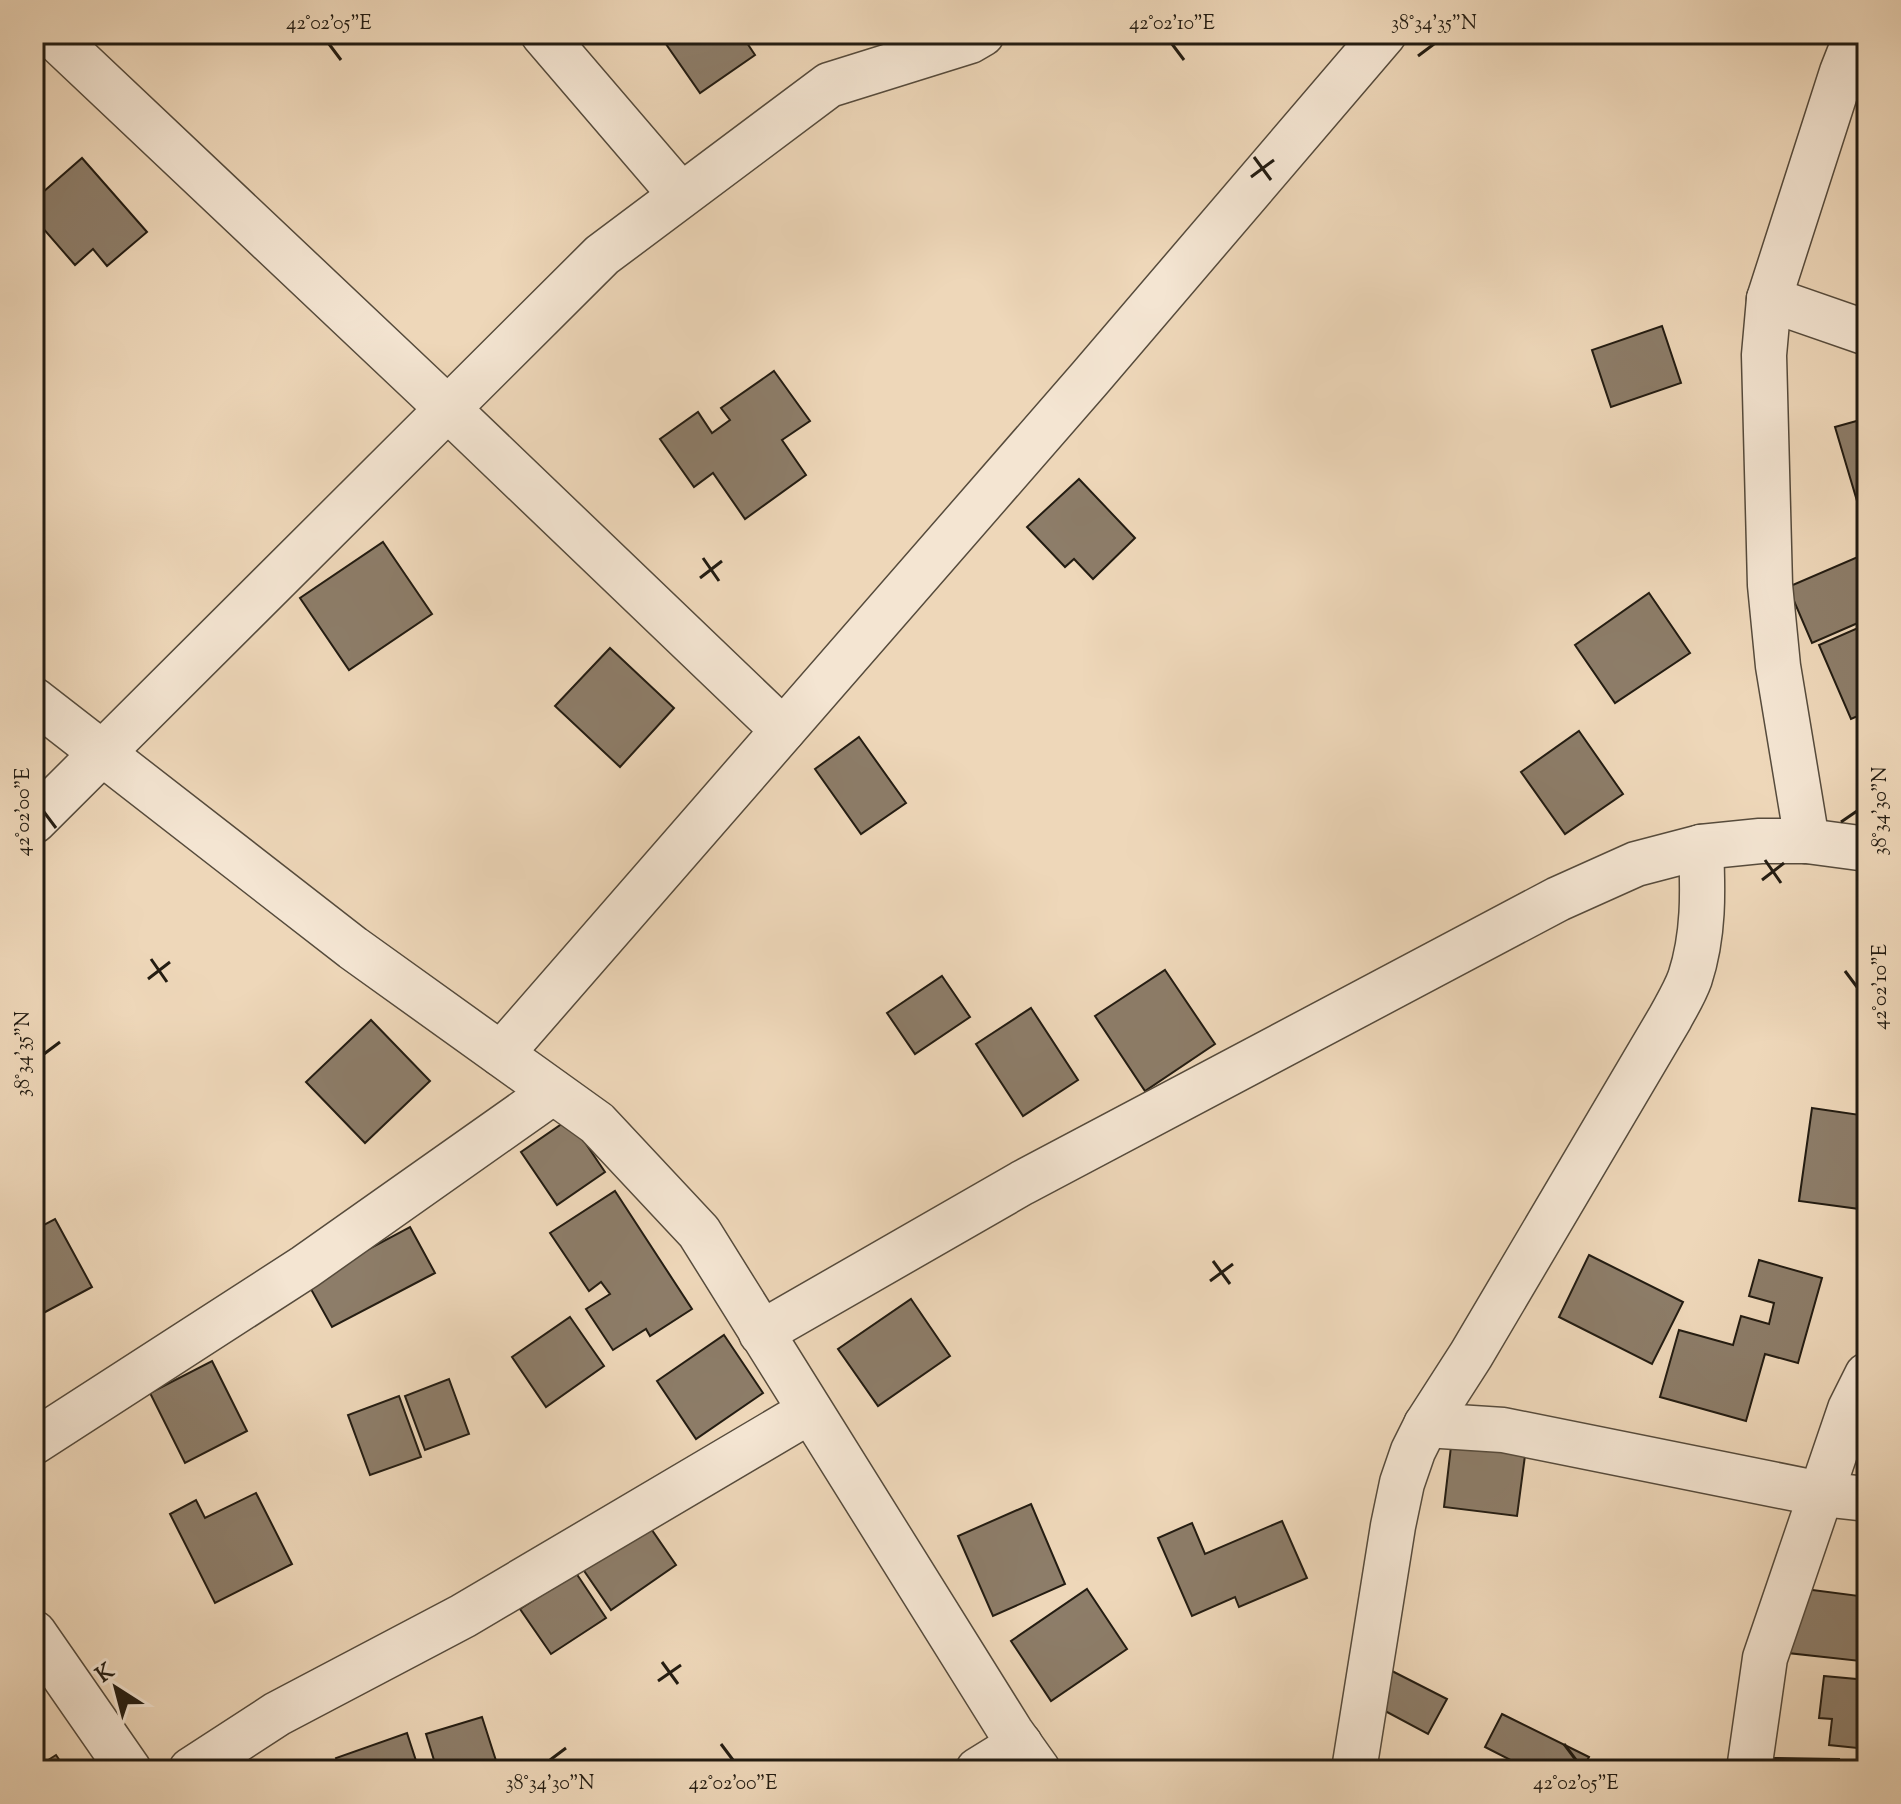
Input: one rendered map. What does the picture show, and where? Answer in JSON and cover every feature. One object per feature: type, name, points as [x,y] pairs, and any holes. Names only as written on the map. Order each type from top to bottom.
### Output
[{"type":"street","points":[[51,34],[783,730]]},
{"type":"street","points":[[543,34],[681,195]]},
{"type":"street","points":[[34,821],[602,255],[829,85],[970,41],[982,34]]},
{"type":"street","points":[[501,1054],[1100,366],[1384,34]]},
{"type":"street","points":[[1807,841],[1778,666],[1770,585],[1764,355],[1769,299],[1855,60]]},
{"type":"street","points":[[1769,299],[1867,333]]},
{"type":"street","points":[[34,700],[353,948],[597,1123],[699,1232],[1029,1757],[978,1770]]},
{"type":"street","points":[[761,1333],[1022,1183],[1558,899],[1636,864],[1701,847],[1760,841],[1807,841],[1867,849]]},
{"type":"street","points":[[1354,1770],[1393,1526],[1413,1451],[1646,1059],[1689,981],[1700,938],[1704,899],[1701,847]]},
{"type":"street","points":[[34,1442],[305,1267],[553,1092]]},
{"type":"street","points":[[1749,1770],[1765,1658],[1850,1409],[1867,1375]]},
{"type":"street","points":[[191,1770],[277,1714],[463,1616],[810,1411]]},
{"type":"street","points":[[1426,1425],[1503,1430],[1821,1494],[1867,1499]]},
{"type":"street","points":[[34,1633],[129,1770]]},
{"type":"building","points":[[659,34],[741,34],[755,55],[700,93]]},
{"type":"building","points":[[82,158],[147,232],[107,266],[93,249],[75,265],[34,218],[34,200]]},
{"type":"building","points":[[1662,326],[1681,383],[1611,407],[1592,350]]},
{"type":"building","points":[[774,371],[810,421],[782,440],[806,475],[745,519],[713,473],[694,487],[660,439],[698,412],[712,433],[730,420],[721,408]]},
{"type":"building","points":[[1867,418],[1867,509],[1860,511],[1835,427]]},
{"type":"building","points":[[1079,479],[1135,538],[1093,579],[1074,559],[1065,567],[1027,527]]},
{"type":"building","points":[[383,542],[432,614],[349,670],[300,598]]},
{"type":"building","points":[[1867,553],[1867,619],[1812,643],[1788,587]]},
{"type":"building","points":[[1649,593],[1690,653],[1615,703],[1575,645]]},
{"type":"building","points":[[1867,624],[1867,712],[1851,719],[1819,645]]},
{"type":"building","points":[[610,648],[674,708],[620,767],[555,706]]},
{"type":"building","points":[[1579,731],[1623,794],[1565,834],[1521,772]]},
{"type":"building","points":[[859,737],[906,803],[861,834],[815,769]]},
{"type":"building","points":[[1165,970],[1215,1044],[1145,1091],[1095,1016]]},
{"type":"building","points":[[942,976],[970,1017],[915,1054],[887,1013]]},
{"type":"building","points":[[1031,1008],[1078,1080],[1023,1116],[976,1044]]},
{"type":"building","points":[[371,1020],[430,1081],[365,1143],[306,1082]]},
{"type":"building","points":[[1812,1108],[1867,1116],[1867,1210],[1799,1201]]},
{"type":"building","points":[[569,1119],[605,1172],[557,1205],[521,1152]]},
{"type":"building","points":[[615,1191],[692,1309],[650,1336],[646,1329],[613,1350],[586,1309],[610,1294],[601,1282],[589,1291],[550,1233]]},
{"type":"building","points":[[55,1219],[92,1287],[34,1318],[34,1230]]},
{"type":"building","points":[[410,1227],[435,1273],[332,1327],[307,1282]]},
{"type":"building","points":[[1589,1255],[1683,1302],[1652,1364],[1559,1317]]},
{"type":"building","points":[[1759,1260],[1822,1278],[1798,1363],[1765,1354],[1746,1421],[1660,1397],[1679,1330],[1733,1345],[1741,1316],[1769,1324],[1774,1303],[1749,1296]]},
{"type":"building","points":[[911,1299],[950,1356],[878,1406],[838,1349]]},
{"type":"building","points":[[570,1317],[604,1366],[546,1407],[512,1357]]},
{"type":"building","points":[[724,1335],[763,1393],[696,1439],[657,1381]]},
{"type":"building","points":[[212,1361],[247,1431],[185,1463],[150,1393]]},
{"type":"building","points":[[449,1379],[469,1434],[425,1450],[405,1396]]},
{"type":"building","points":[[399,1396],[421,1457],[370,1475],[348,1415]]},
{"type":"building","points":[[1452,1438],[1526,1448],[1517,1516],[1444,1507]]},
{"type":"building","points":[[256,1493],[292,1564],[215,1603],[170,1514],[196,1500],[205,1518]]},
{"type":"building","points":[[1031,1504],[1065,1584],[993,1616],[958,1536]]},
{"type":"building","points":[[643,1517],[676,1565],[611,1610],[578,1562]]},
{"type":"building","points":[[1282,1521],[1307,1578],[1239,1607],[1235,1597],[1192,1616],[1158,1538],[1192,1523],[1205,1554]]},
{"type":"building","points":[[576,1573],[606,1618],[551,1654],[520,1609]]},
{"type":"building","points":[[1797,1588],[1867,1597],[1860,1661],[1788,1653]]},
{"type":"building","points":[[1087,1589],[1127,1649],[1051,1701],[1011,1641]]},
{"type":"building","points":[[1390,1670],[1447,1699],[1428,1734],[1372,1704]]},
{"type":"building","points":[[1824,1676],[1867,1680],[1867,1749],[1829,1745],[1832,1719],[1819,1718]]},
{"type":"building","points":[[1502,1714],[1589,1757],[1582,1770],[1530,1770],[1485,1747]]},
{"type":"building","points":[[482,1717],[499,1770],[437,1770],[426,1734]]},
{"type":"building","points":[[407,1733],[419,1770],[340,1770],[336,1758]]},
{"type":"building","points":[[56,1755],[66,1770],[34,1770],[34,1769]]},
{"type":"building","points":[[1775,1758],[1839,1759],[1838,1770],[1775,1770]]}]
